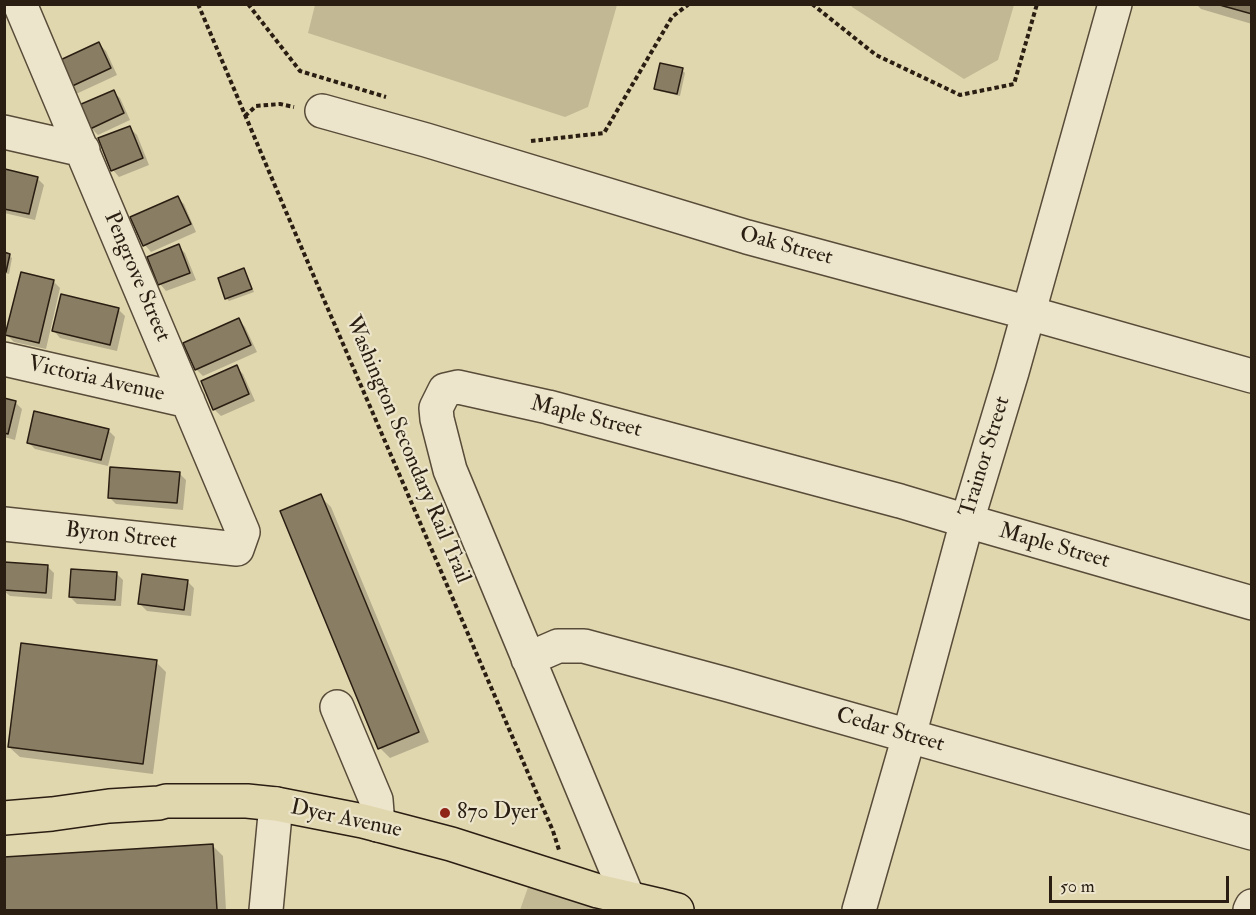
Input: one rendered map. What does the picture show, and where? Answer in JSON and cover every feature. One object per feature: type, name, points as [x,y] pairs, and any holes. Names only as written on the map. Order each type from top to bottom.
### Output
[{"type":"main road","name":"Dyer Avenue","points":[[4,818],[166,801],[247,801],[276,804],[363,821],[451,844],[570,883],[677,910]]},
{"type":"street","name":"Pengrove Street","points":[[20,4],[243,532],[237,549]]},
{"type":"street","name":"Trainor Street","points":[[859,910],[967,521],[1029,313],[1115,4]]},
{"type":"street","name":"Oak Street","points":[[321,111],[426,140],[747,237],[1251,376]]},
{"type":"street","points":[[4,132],[83,150]]},
{"type":"street","name":"Victoria Avenue","points":[[4,359],[188,401]]},
{"type":"street","name":"Maple Street","points":[[628,898],[450,470],[436,408],[445,390],[458,387],[548,407],[900,501],[1251,603]]},
{"type":"street","name":"Byron Street","points":[[4,524],[237,549]]},
{"type":"street","name":"Cedar Street","points":[[528,659],[558,646],[584,646],[1251,833]]},
{"type":"street","points":[[338,707],[376,800],[378,825]]},
{"type":"street","points":[[266,910],[276,804]]},
{"type":"street","points":[[1250,910],[1251,906]]},
{"type":"path","name":"Washington Secondary Rail Trail","points":[[198,4],[553,831],[570,883]]},
{"type":"path","points":[[248,4],[300,71],[390,98]]},
{"type":"path","points":[[521,138],[532,141],[604,134],[672,17],[689,4]]},
{"type":"path","points":[[812,4],[876,55],[960,95],[1014,84],[1038,4]]},
{"type":"path","points":[[245,116],[256,106],[280,104],[321,111]]},
{"type":"shaded area","points":[[315,4],[617,5],[588,107],[565,117],[308,33]]},
{"type":"shaded area","points":[[851,5],[1014,5],[998,60],[964,79]]},
{"type":"shaded area","points":[[533,873],[628,910],[520,910]]},
{"type":"building","points":[[1216,4],[1252,4],[1252,14]]},
{"type":"building","points":[[99,42],[111,68],[68,88],[56,62]]},
{"type":"building","points":[[660,63],[683,68],[677,94],[654,89]]},
{"type":"building","points":[[114,90],[124,113],[90,129],[79,105]]},
{"type":"building","points":[[130,126],[143,158],[111,171],[98,138]]},
{"type":"building","points":[[5,169],[38,177],[29,214],[4,209]]},
{"type":"building","points":[[178,196],[191,224],[143,246],[130,217]]},
{"type":"building","points":[[179,244],[190,273],[158,285],[147,257]]},
{"type":"building","points":[[4,252],[10,254],[6,272],[4,272]]},
{"type":"building","points":[[244,268],[252,289],[225,299],[218,278]]},
{"type":"building","points":[[21,272],[54,280],[39,343],[5,335]]},
{"type":"building","points":[[61,294],[119,308],[110,345],[52,331]]},
{"type":"building","points":[[239,318],[251,345],[195,370],[183,343]]},
{"type":"building","points":[[237,365],[249,394],[213,410],[201,381]]},
{"type":"building","points":[[4,398],[16,401],[8,434],[4,433]]},
{"type":"building","points":[[34,411],[109,429],[101,460],[27,443]]},
{"type":"building","points":[[110,467],[180,472],[177,503],[108,498]]},
{"type":"building","points":[[321,494],[419,732],[378,749],[280,511]]},
{"type":"building","points":[[4,562],[48,565],[46,593],[4,590]]},
{"type":"building","points":[[71,569],[117,572],[115,600],[69,597]]},
{"type":"building","points":[[142,574],[188,580],[184,610],[138,604]]},
{"type":"building","points":[[21,643],[157,660],[143,764],[8,747]]},
{"type":"building","points":[[213,844],[217,910],[4,910],[4,857]]},
{"type":"place","name":"870 Dyer","points":[[445,813]]}]
